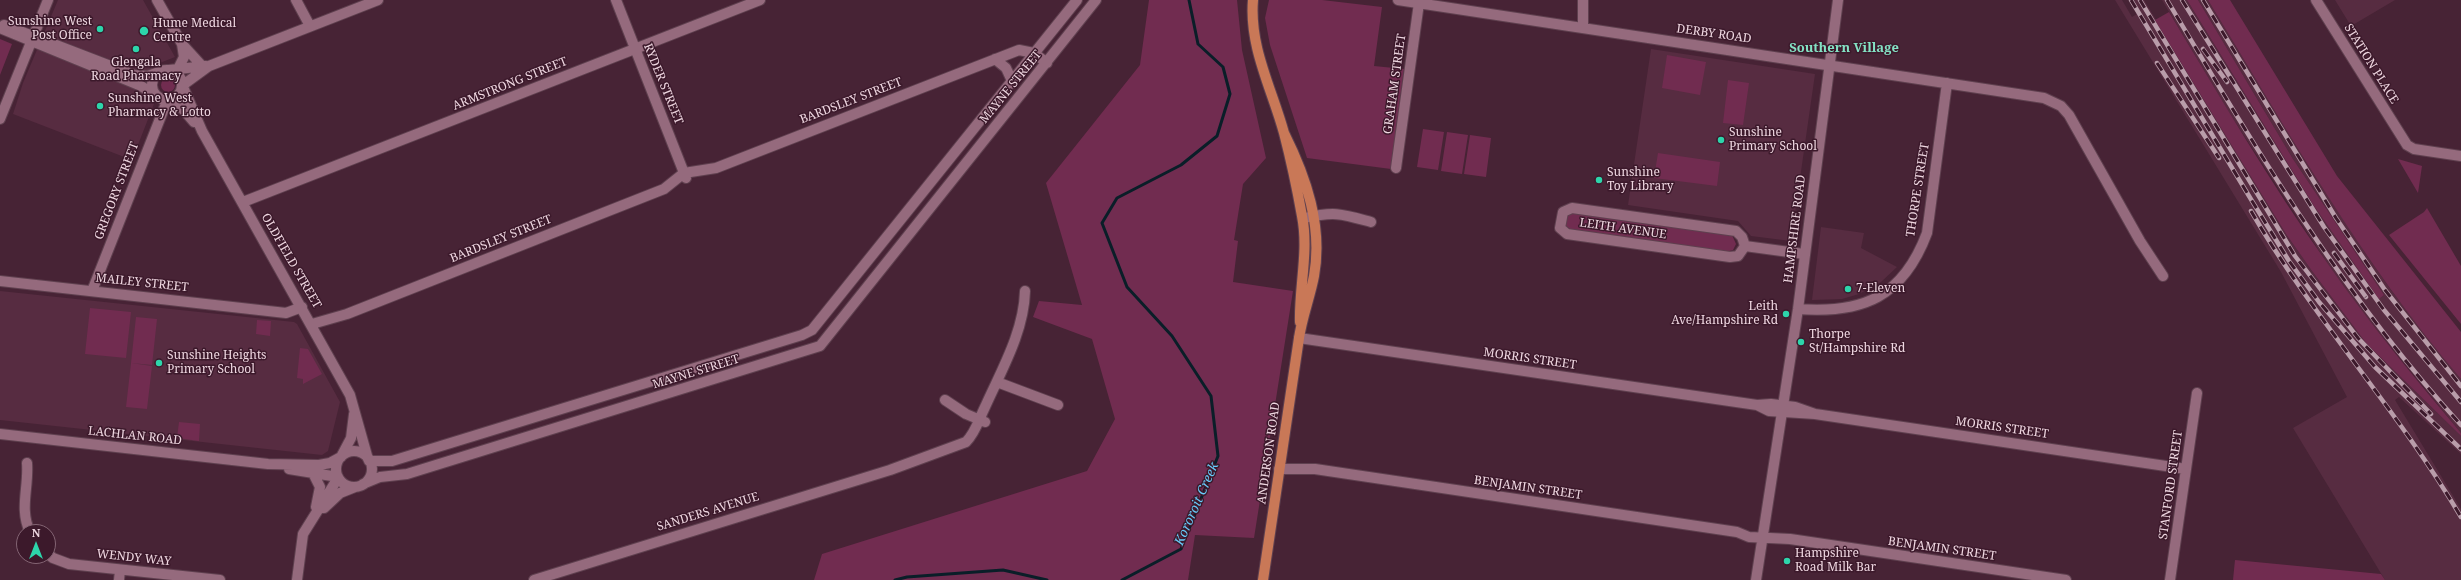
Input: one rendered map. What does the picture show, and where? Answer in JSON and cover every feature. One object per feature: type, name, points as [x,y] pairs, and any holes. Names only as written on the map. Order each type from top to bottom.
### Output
[{"type":"main road","name":"ANDERSON ROAD","points":[[1253,0],[1253,15],[1262,69],[1284,133],[1303,218],[1304,259],[1299,334],[1263,580]]},
{"type":"main road","name":"ANDERSON ROAD","points":[[1284,133],[1298,160],[1314,216],[1316,255],[1314,274],[1309,303],[1299,334]]},
{"type":"street","points":[[0,119],[48,0]]},
{"type":"street","points":[[157,0],[182,44],[206,66]]},
{"type":"street","points":[[296,0],[310,26]]},
{"type":"street","points":[[0,28],[134,75],[148,76],[163,71],[206,66],[378,0]]},
{"type":"street","name":"RYDER STREET","points":[[616,0],[685,175]]},
{"type":"street","name":"ARMSTRONG STREET","points":[[245,206],[270,193],[760,0]]},
{"type":"street","name":"MAYNE STREET","points":[[369,460],[392,461],[802,336],[812,330],[1077,0]]},
{"type":"street","name":"MAYNE STREET","points":[[313,517],[340,494],[380,477],[414,472],[820,346],[1047,64],[1096,0]]},
{"type":"street","name":"DERBY ROAD","points":[[1398,0],[1829,64],[2026,95],[2054,102],[2069,114],[2140,242],[2163,276]]},
{"type":"street","points":[[1579,27],[1582,0]]},
{"type":"street","name":"HAMPSHIRE ROAD","points":[[1756,580],[1798,310],[1804,254],[1838,0]]},
{"type":"street","name":"STATION PLACE","points":[[2316,0],[2404,142],[2414,149],[2461,156]]},
{"type":"street","name":"GRAHAM STREET","points":[[1396,168],[1419,2]]},
{"type":"street","points":[[1069,10],[1081,20]]},
{"type":"street","points":[[0,24],[141,86],[155,95],[168,100],[179,96],[183,86],[206,66]]},
{"type":"street","points":[[178,69],[184,57],[182,44]]},
{"type":"street","name":"BARDSLEY STREET","points":[[313,327],[664,189],[676,186],[685,175],[700,176],[716,168],[1019,50],[1034,52]]},
{"type":"street","points":[[1034,52],[1047,64]]},
{"type":"street","points":[[995,59],[1006,68],[1012,81]]},
{"type":"street","points":[[163,71],[179,75],[183,86]]},
{"type":"street","points":[[155,95],[152,81],[163,71]]},
{"type":"street","name":"THORPE STREET","points":[[1798,310],[1828,311],[1863,304],[1886,293],[1908,272],[1919,255],[1927,233],[1948,83]]},
{"type":"street","name":"OLDFIELD STREET","points":[[183,86],[202,131],[300,303],[354,406],[369,460]]},
{"type":"street","name":"OLDFIELD STREET","points":[[168,100],[182,108],[202,131]]},
{"type":"street","name":"GREGORY STREET","points":[[92,291],[168,100]]},
{"type":"street","points":[[949,158],[961,170]]},
{"type":"street","name":"LEITH AVENUE","points":[[1572,208],[1736,231],[1742,236],[1745,246],[1738,256],[1730,257],[1567,234],[1560,228],[1563,212],[1572,208]]},
{"type":"street","points":[[1303,218],[1342,214],[1371,222]]},
{"type":"street","points":[[1745,246],[1804,254]]},
{"type":"street","name":"MAILEY STREET","points":[[0,281],[280,311],[300,303]]},
{"type":"street","name":"SANDERS AVENUE","points":[[534,580],[966,448],[976,440],[1022,318],[1025,291]]},
{"type":"street","name":"MORRIS STREET","points":[[1299,334],[1757,405],[1769,411],[1782,409],[2186,469]]},
{"type":"street","points":[[996,386],[1058,405]]},
{"type":"street","name":"STANFORD STREET","points":[[2170,580],[2197,393]]},
{"type":"street","points":[[945,400],[982,421]]},
{"type":"street","points":[[342,456],[356,452],[369,460],[372,468],[370,476],[359,486],[344,484],[338,478],[336,466],[351,438],[354,406]]},
{"type":"street","name":"LACHLAN ROAD","points":[[0,434],[268,464],[319,466],[342,456]]},
{"type":"street","points":[[26,524],[24,505],[27,463]]},
{"type":"street","name":"LACHLAN ROAD","points":[[268,464],[314,475],[338,478]]},
{"type":"street","name":"BENJAMIN STREET","points":[[1280,464],[1737,532],[1763,535],[1776,534],[1790,539],[2066,580]]},
{"type":"street","points":[[313,517],[320,490],[320,483],[314,475]]},
{"type":"street","points":[[297,580],[300,545],[313,517],[338,478]]},
{"type":"street","name":"WENDY WAY","points":[[56,559],[69,564],[119,575],[220,580]]},
{"type":"shaded area","points":[[58,0],[143,0],[175,57],[152,66],[154,70],[149,88],[154,104],[132,160],[13,114],[23,83]]},
{"type":"shaded area","points":[[1149,0],[1237,0],[1242,50],[1266,158],[1243,184],[1234,240],[1238,241],[1233,282],[1293,291],[1254,538],[1195,535],[1188,580],[814,580],[822,554],[1087,471],[1115,419],[1092,339],[1033,317],[1039,301],[1082,305],[1046,183],[1140,65]]},
{"type":"shaded area","points":[[1269,0],[1322,0],[1382,7],[1374,66],[1404,69],[1391,169],[1307,158],[1270,45],[1265,18]]},
{"type":"shaded area","points":[[2115,0],[2122,0],[2132,17],[2137,14],[2129,0],[2144,0],[2286,234],[2312,271],[2366,343],[2461,436],[2461,454],[2399,397],[2395,400],[2461,509],[2461,580],[2385,580],[2293,428],[2347,397],[2281,272]]},
{"type":"shaded area","points":[[2162,0],[2187,0],[2314,206],[2380,298],[2384,295],[2293,159],[2198,0],[2208,0],[2317,179],[2368,257],[2391,290],[2461,379],[2461,433],[2362,312],[2327,263],[2228,111]]},
{"type":"shaded area","points":[[2187,0],[2198,0],[2293,159],[2384,295],[2379,299],[2314,206]]},
{"type":"shaded area","points":[[2208,0],[2230,0],[2337,176],[2461,332],[2461,379],[2425,335],[2358,242],[2327,195]]},
{"type":"shaded area","points":[[2335,0],[2395,0],[2351,26]]},
{"type":"shaded area","points":[[2169,12],[2246,140],[2307,233],[2360,308],[2461,433],[2461,436],[2366,343],[2286,234],[2155,20]]},
{"type":"shaded area","points":[[0,39],[12,44],[0,75]]},
{"type":"shaded area","name":"Sunshine Primary School","points":[[1651,49],[1815,74],[1791,241],[1751,236],[1738,221],[1628,205]]},
{"type":"shaded area","points":[[1667,55],[1706,62],[1700,95],[1662,88]]},
{"type":"shaded area","points":[[168,78],[173,80],[175,85],[173,90],[168,92],[163,90],[161,85],[163,80]]},
{"type":"shaded area","points":[[1728,80],[1749,83],[1743,125],[1723,123]]},
{"type":"shaded area","points":[[1423,129],[1444,132],[1438,170],[1417,167]]},
{"type":"shaded area","points":[[1447,132],[1468,135],[1462,174],[1441,171]]},
{"type":"shaded area","points":[[1470,135],[1491,138],[1486,177],[1464,174]]},
{"type":"shaded area","points":[[1658,153],[1720,162],[1717,186],[1654,178]]},
{"type":"shaded area","points":[[2398,159],[2422,166],[2418,193]]},
{"type":"shaded area","points":[[2427,208],[2461,266],[2461,324],[2389,235],[2424,212]]},
{"type":"shaded area","points":[[1570,212],[1732,235],[1736,244],[1733,250],[1726,252],[1570,229],[1565,225],[1564,219]]},
{"type":"shaded area","points":[[1821,227],[1864,233],[1861,248],[1897,267],[1881,282],[1859,294],[1842,299],[1812,300]]},
{"type":"shaded area","name":"Sunshine Heights Primary School","points":[[0,291],[294,322],[297,324],[340,402],[328,451],[322,455],[0,420]]},
{"type":"shaded area","points":[[90,308],[131,312],[126,358],[85,354]]},
{"type":"shaded area","points":[[136,317],[157,319],[152,365],[131,363]]},
{"type":"shaded area","points":[[257,320],[271,321],[270,336],[256,334]]},
{"type":"shaded area","points":[[300,348],[308,349],[322,374],[303,384],[303,379],[297,378]]},
{"type":"shaded area","points":[[131,363],[152,366],[147,409],[126,407]]},
{"type":"shaded area","points":[[179,422],[200,424],[199,441],[177,438]]},
{"type":"shaded area","points":[[2235,560],[2381,574],[2385,580],[2233,580]]},
{"type":"waterway","name":"Kororoit Creek","points":[[1122,580],[1181,549],[1218,456],[1211,396],[1172,336],[1127,287],[1102,223],[1117,198],[1181,165],[1217,136],[1230,94],[1223,67],[1198,44],[1189,0]]},
{"type":"waterway","name":"Kororoit Creek","points":[[895,580],[907,577],[1003,570],[1047,580]]},
{"type":"railway","points":[[2131,0],[2289,261],[2319,302],[2375,367],[2461,449]]},
{"type":"railway","points":[[2140,0],[2295,256],[2358,338],[2431,414]]},
{"type":"railway","points":[[2167,0],[2234,111],[2303,220],[2378,326],[2418,376],[2461,425]]},
{"type":"railway","points":[[2182,0],[2324,227],[2384,310],[2461,402]]},
{"type":"railway","points":[[2203,0],[2336,218],[2385,290],[2461,386]]},
{"type":"railway","points":[[2203,49],[2227,82]]},
{"type":"railway","points":[[2157,63],[2219,158]]},
{"type":"railway","points":[[2251,211],[2301,289],[2410,439],[2461,517]]},
{"type":"railway","points":[[2334,253],[2366,297]]},
{"type":"place","name":"Sunshine West Post Office","points":[[100,29]]},
{"type":"place","name":"Hume Medical Centre","points":[[144,31]]},
{"type":"place","name":"Glengala Road Pharmacy","points":[[136,49]]},
{"type":"place","name":"Sunshine West Pharmacy & Lotto","points":[[100,106]]},
{"type":"place","name":"Sunshine Primary School","points":[[1721,140]]},
{"type":"place","name":"Sunshine Toy Library","points":[[1599,180]]},
{"type":"place","name":"7-Eleven","points":[[1848,289]]},
{"type":"place","name":"Leith Ave/Hampshire Rd","points":[[1786,314]]},
{"type":"place","name":"Thorpe St/Hampshire Rd","points":[[1801,342]]},
{"type":"place","name":"Sunshine Heights Primary School","points":[[159,363]]},
{"type":"place","name":"Hampshire Road Milk Bar","points":[[1787,561]]},
{"type":"district","name":"Southern Village","points":[[1844,48]]}]
